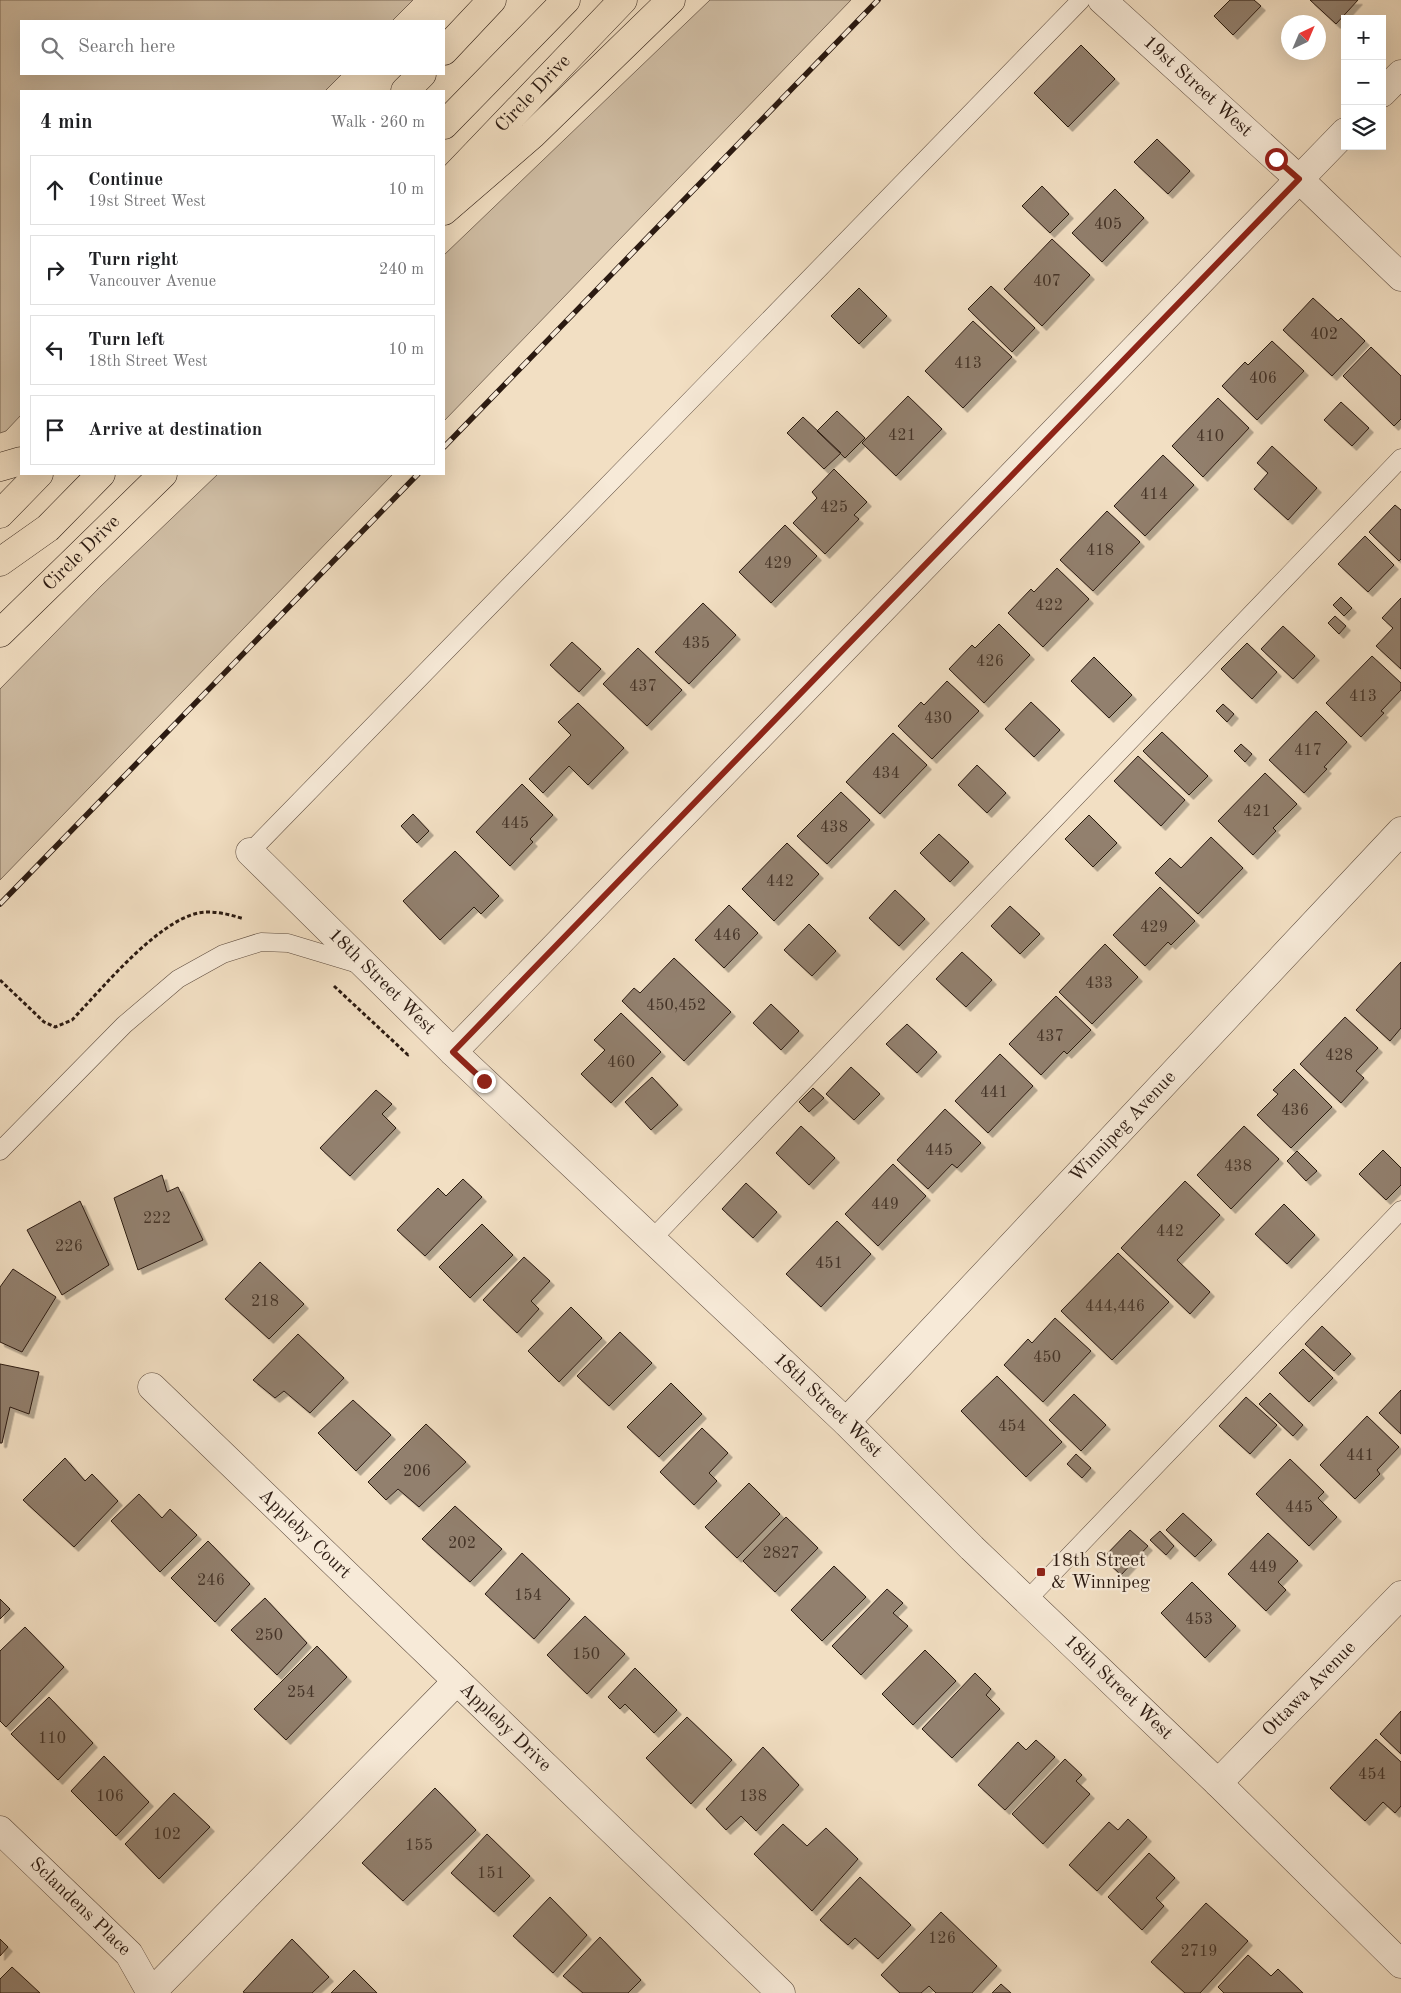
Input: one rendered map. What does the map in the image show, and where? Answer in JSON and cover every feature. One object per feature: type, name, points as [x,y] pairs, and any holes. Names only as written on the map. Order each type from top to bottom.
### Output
[{"type":"highway","points":[[445,49],[492,0]]},
{"type":"highway","points":[[445,124],[566,0]]},
{"type":"highway","name":"Circle Drive","points":[[445,186],[623,0]]},
{"type":"highway","points":[[445,210],[532,135],[671,0]]},
{"type":"highway","points":[[406,90],[421,75]]},
{"type":"highway","points":[[0,467],[20,461]]},
{"type":"highway","points":[[0,514],[38,475]]},
{"type":"highway","points":[[0,562],[48,528],[100,475]]},
{"type":"highway","name":"Circle Drive","points":[[0,633],[162,475]]},
{"type":"street","name":"19st Street West","points":[[1102,0],[1299,179],[1401,278]]},
{"type":"street","points":[[1386,89],[1401,74]]},
{"type":"street","points":[[453,1052],[1341,136]]},
{"type":"street","name":"Winnipeg Avenue","points":[[846,1422],[1396,844]]},
{"type":"street","name":"18th Street West","points":[[250,852],[453,1052],[653,1238],[846,1422],[972,1548],[1218,1782],[1401,1964]]},
{"type":"street","name":"Appleby Court","points":[[152,1387],[457,1681]]},
{"type":"street","name":"Ottawa Avenue","points":[[1218,1782],[1401,1595]]},
{"type":"street","name":"Appleby Drive","points":[[151,1993],[457,1681],[781,1993]]},
{"type":"street","name":"Sclandens Place","points":[[0,1830],[129,1954],[151,1993]]},
{"type":"lane","points":[[250,852],[1081,0]]},
{"type":"lane","points":[[653,1238],[1401,458]]},
{"type":"lane","points":[[0,1151],[124,1026],[178,979],[223,954],[261,942],[288,943],[366,967]]},
{"type":"lane","points":[[1027,1600],[1401,1210]]},
{"type":"shaded area","points":[[0,0],[413,0],[393,20],[20,20],[20,75],[341,75],[326,90],[20,90],[20,416],[6,431],[0,433]]},
{"type":"shaded area","points":[[710,0],[851,0],[445,420],[445,254]]},
{"type":"shaded area","points":[[217,475],[392,475],[0,880],[0,689],[101,586]]},
{"type":"building","points":[[1230,0],[1254,0],[1261,6],[1233,35],[1214,16]]},
{"type":"building","points":[[1310,0],[1358,0],[1344,15],[1341,15],[1341,19],[1336,24]]},
{"type":"building","points":[[1081,45],[1115,79],[1068,127],[1034,93]]},
{"type":"building","points":[[1157,139],[1190,171],[1168,194],[1134,162]]},
{"type":"building","points":[[1042,186],[1069,214],[1050,233],[1022,206]]},
{"type":"building","points":[[1115,189],[1144,218],[1102,262],[1072,233]]},
{"type":"building","points":[[1052,239],[1090,275],[1042,326],[1004,289]]},
{"type":"building","points":[[991,286],[1035,328],[1012,352],[968,309]]},
{"type":"building","points":[[859,288],[887,316],[859,344],[831,316]]},
{"type":"building","points":[[1313,298],[1338,321],[1341,318],[1365,341],[1332,376],[1283,330]]},
{"type":"building","points":[[973,321],[1012,357],[963,408],[925,371]]},
{"type":"building","points":[[1272,341],[1304,371],[1257,420],[1222,386],[1245,362],[1248,365]]},
{"type":"building","points":[[1371,347],[1401,376],[1401,419],[1394,426],[1343,376]]},
{"type":"building","points":[[908,396],[942,429],[896,476],[862,443]]},
{"type":"building","points":[[1218,398],[1249,428],[1203,477],[1172,446]]},
{"type":"building","points":[[1341,402],[1369,428],[1352,446],[1324,420]]},
{"type":"building","points":[[837,411],[865,438],[845,458],[817,431]]},
{"type":"building","points":[[803,417],[841,453],[824,469],[787,433]]},
{"type":"building","points":[[1272,446],[1317,488],[1288,520],[1254,489],[1268,473],[1257,463]]},
{"type":"building","points":[[1163,455],[1194,485],[1145,536],[1114,506]]},
{"type":"building","points":[[834,469],[867,502],[854,515],[859,519],[825,554],[793,523],[817,498],[812,492]]},
{"type":"building","points":[[1395,505],[1401,510],[1401,559],[1399,561],[1369,532]]},
{"type":"building","points":[[1107,511],[1140,542],[1093,591],[1060,560]]},
{"type":"building","points":[[785,525],[817,556],[771,603],[739,572]]},
{"type":"building","points":[[1365,536],[1394,565],[1368,592],[1338,564]]},
{"type":"building","points":[[1057,568],[1089,599],[1043,647],[1008,613],[1031,589],[1034,592]]},
{"type":"building","points":[[1341,597],[1352,608],[1344,616],[1333,605]]},
{"type":"building","points":[[1401,598],[1401,669],[1376,646],[1393,628],[1382,618]]},
{"type":"building","points":[[703,603],[736,635],[689,684],[655,652]]},
{"type":"building","points":[[1335,616],[1346,626],[1339,634],[1328,623]]},
{"type":"building","points":[[999,624],[1030,655],[984,703],[949,669],[972,645],[975,648]]},
{"type":"building","points":[[1283,626],[1315,656],[1293,679],[1261,649]]},
{"type":"building","points":[[572,642],[601,669],[579,692],[550,665]]},
{"type":"building","points":[[1247,643],[1277,672],[1252,699],[1221,669]]},
{"type":"building","points":[[638,648],[682,690],[647,726],[603,684]]},
{"type":"building","points":[[1372,656],[1401,683],[1401,690],[1381,711],[1384,713],[1361,737],[1326,703]]},
{"type":"building","points":[[1094,657],[1132,695],[1109,718],[1071,681]]},
{"type":"building","points":[[947,681],[979,711],[932,759],[898,726],[921,702],[924,705]]},
{"type":"building","points":[[1031,702],[1060,730],[1034,757],[1005,729]]},
{"type":"building","points":[[578,703],[624,748],[588,785],[569,766],[543,793],[529,779],[571,735],[558,722]]},
{"type":"building","points":[[1223,704],[1234,714],[1227,722],[1216,711]]},
{"type":"building","points":[[1316,711],[1347,742],[1324,767],[1327,769],[1304,793],[1269,760]]},
{"type":"building","points":[[1162,732],[1208,776],[1189,795],[1143,751]]},
{"type":"building","points":[[893,733],[927,765],[880,814],[846,782]]},
{"type":"building","points":[[1241,744],[1252,754],[1245,762],[1234,751]]},
{"type":"building","points":[[1138,756],[1185,800],[1161,826],[1114,781]]},
{"type":"building","points":[[977,765],[1006,793],[987,813],[958,785]]},
{"type":"building","points":[[1265,773],[1297,804],[1273,828],[1276,831],[1253,855],[1218,821]]},
{"type":"building","points":[[522,784],[553,815],[530,839],[533,842],[510,866],[476,832]]},
{"type":"building","points":[[841,792],[870,820],[827,864],[797,836]]},
{"type":"building","points":[[413,814],[429,831],[417,843],[401,826]]},
{"type":"building","points":[[1089,815],[1117,843],[1093,867],[1065,839]]},
{"type":"building","points":[[939,834],[969,862],[950,882],[920,853]]},
{"type":"building","points":[[1211,837],[1243,868],[1198,914],[1155,873],[1170,858],[1181,868]]},
{"type":"building","points":[[787,843],[819,874],[774,921],[742,889]]},
{"type":"building","points":[[455,851],[499,896],[481,914],[474,907],[440,940],[403,901]]},
{"type":"building","points":[[1160,887],[1195,921],[1171,945],[1168,942],[1145,966],[1113,935]]},
{"type":"building","points":[[895,890],[925,919],[899,946],[869,918]]},
{"type":"building","points":[[729,905],[758,933],[724,968],[695,940]]},
{"type":"building","points":[[1010,906],[1040,934],[1020,954],[991,926]]},
{"type":"building","points":[[809,924],[836,951],[812,976],[784,950]]},
{"type":"building","points":[[1105,944],[1138,977],[1092,1024],[1059,992]]},
{"type":"building","points":[[962,952],[992,980],[966,1007],[936,979]]},
{"type":"building","points":[[674,958],[731,1012],[684,1061],[622,1001],[634,988],[640,993]]},
{"type":"building","points":[[1401,962],[1401,1028],[1390,1041],[1356,1010]]},
{"type":"building","points":[[1056,996],[1091,1030],[1067,1054],[1064,1051],[1041,1075],[1009,1044]]},
{"type":"building","points":[[771,1004],[799,1031],[781,1050],[753,1023]]},
{"type":"building","points":[[621,1013],[661,1052],[611,1103],[581,1074],[605,1050],[594,1040]]},
{"type":"building","points":[[1345,1017],[1378,1048],[1356,1071],[1364,1078],[1341,1103],[1300,1064]]},
{"type":"building","points":[[907,1024],[937,1052],[917,1073],[886,1044]]},
{"type":"building","points":[[1000,1054],[1033,1086],[988,1133],[955,1101]]},
{"type":"building","points":[[851,1067],[880,1094],[854,1120],[826,1094]]},
{"type":"building","points":[[1294,1069],[1332,1107],[1291,1148],[1257,1115],[1278,1094],[1273,1090]]},
{"type":"building","points":[[652,1077],[678,1105],[651,1130],[625,1102]]},
{"type":"building","points":[[813,1088],[824,1098],[809,1112],[799,1102]]},
{"type":"building","points":[[376,1090],[392,1104],[382,1114],[396,1128],[350,1176],[320,1148]]},
{"type":"building","points":[[945,1109],[981,1143],[957,1168],[952,1164],[928,1189],[897,1160]]},
{"type":"building","points":[[801,1126],[835,1158],[809,1185],[776,1153]]},
{"type":"building","points":[[1244,1126],[1279,1159],[1231,1209],[1197,1175]]},
{"type":"building","points":[[1383,1150],[1401,1168],[1401,1185],[1386,1200],[1359,1174]]},
{"type":"building","points":[[1297,1151],[1317,1171],[1306,1181],[1287,1161]]},
{"type":"building","points":[[893,1164],[926,1196],[878,1246],[845,1214]]},
{"type":"building","points":[[162,1175],[167,1192],[178,1187],[203,1240],[138,1270],[114,1198]]},
{"type":"building","points":[[463,1179],[482,1197],[425,1256],[397,1230],[438,1188],[446,1196]]},
{"type":"building","points":[[1185,1181],[1220,1215],[1177,1260],[1210,1292],[1190,1314],[1121,1248]]},
{"type":"building","points":[[746,1183],[777,1212],[753,1238],[722,1209]]},
{"type":"building","points":[[80,1201],[109,1265],[62,1295],[27,1230]]},
{"type":"building","points":[[1284,1204],[1315,1235],[1287,1264],[1255,1234]]},
{"type":"building","points":[[837,1221],[871,1254],[821,1307],[786,1274]]},
{"type":"building","points":[[482,1224],[513,1255],[470,1298],[439,1267]]},
{"type":"building","points":[[1118,1253],[1169,1302],[1112,1360],[1061,1311]]},
{"type":"building","points":[[524,1257],[550,1281],[531,1301],[539,1309],[517,1333],[483,1300]]},
{"type":"building","points":[[260,1262],[304,1304],[269,1339],[225,1299]]},
{"type":"building","points":[[13,1269],[56,1297],[22,1352],[0,1342],[0,1287]]},
{"type":"building","points":[[571,1307],[602,1338],[559,1382],[528,1351]]},
{"type":"building","points":[[1055,1318],[1091,1351],[1043,1402],[1004,1365],[1028,1339],[1032,1343]]},
{"type":"building","points":[[1322,1326],[1351,1354],[1334,1371],[1305,1344]]},
{"type":"building","points":[[620,1332],[652,1363],[609,1406],[577,1376]]},
{"type":"building","points":[[298,1334],[344,1378],[310,1413],[284,1391],[275,1398],[253,1380]]},
{"type":"building","points":[[1303,1349],[1333,1378],[1309,1402],[1279,1373]]},
{"type":"building","points":[[0,1364],[39,1372],[29,1414],[10,1407],[2,1443],[0,1443]]},
{"type":"building","points":[[997,1376],[1062,1442],[1026,1477],[961,1411]]},
{"type":"building","points":[[671,1383],[702,1414],[659,1457],[627,1427]]},
{"type":"building","points":[[1401,1390],[1401,1434],[1379,1413]]},
{"type":"building","points":[[1270,1393],[1303,1425],[1293,1436],[1259,1404]]},
{"type":"building","points":[[1074,1394],[1106,1425],[1081,1451],[1049,1420]]},
{"type":"building","points":[[1246,1397],[1277,1425],[1250,1454],[1219,1426]]},
{"type":"building","points":[[353,1400],[391,1435],[356,1471],[318,1433]]},
{"type":"building","points":[[1367,1416],[1399,1447],[1377,1470],[1380,1474],[1355,1499],[1320,1465]]},
{"type":"building","points":[[426,1424],[466,1462],[419,1507],[398,1489],[386,1500],[368,1482]]},
{"type":"building","points":[[702,1428],[728,1453],[709,1473],[717,1481],[694,1505],[660,1472]]},
{"type":"building","points":[[1076,1454],[1091,1468],[1082,1478],[1067,1464]]},
{"type":"building","points":[[65,1458],[85,1481],[92,1474],[118,1501],[74,1547],[23,1500]]},
{"type":"building","points":[[1290,1459],[1324,1492],[1318,1498],[1337,1517],[1309,1546],[1256,1494]]},
{"type":"building","points":[[749,1483],[780,1514],[737,1558],[705,1527]]},
{"type":"building","points":[[139,1494],[162,1518],[170,1509],[197,1535],[160,1572],[111,1521]]},
{"type":"building","points":[[455,1506],[502,1549],[470,1582],[422,1539]]},
{"type":"building","points":[[1183,1513],[1212,1540],[1195,1557],[1166,1530]]},
{"type":"building","points":[[786,1517],[818,1548],[775,1592],[743,1561]]},
{"type":"building","points":[[1130,1530],[1148,1546],[1121,1575],[1103,1558]]},
{"type":"building","points":[[1160,1531],[1174,1546],[1166,1555],[1150,1540]]},
{"type":"building","points":[[1268,1533],[1298,1561],[1278,1582],[1286,1590],[1266,1611],[1228,1574]]},
{"type":"building","points":[[208,1541],[250,1584],[215,1622],[171,1578]]},
{"type":"building","points":[[522,1553],[570,1599],[534,1639],[485,1594]]},
{"type":"building","points":[[834,1566],[866,1597],[822,1641],[791,1610]]},
{"type":"building","points":[[1192,1582],[1236,1626],[1205,1658],[1161,1613]]},
{"type":"building","points":[[887,1589],[903,1603],[893,1613],[908,1626],[861,1675],[832,1646]]},
{"type":"building","points":[[265,1598],[307,1643],[277,1675],[231,1630]]},
{"type":"building","points":[[0,1599],[10,1609],[0,1619]]},
{"type":"building","points":[[585,1616],[625,1654],[587,1694],[547,1655]]},
{"type":"building","points":[[25,1627],[64,1667],[6,1727],[0,1721],[0,1651]]},
{"type":"building","points":[[317,1646],[347,1677],[286,1740],[254,1709]]},
{"type":"building","points":[[925,1650],[956,1681],[913,1725],[882,1694]]},
{"type":"building","points":[[635,1668],[677,1710],[654,1733],[625,1704],[620,1709],[608,1697]]},
{"type":"building","points":[[975,1673],[991,1689],[986,1695],[1000,1709],[952,1758],[922,1729]]},
{"type":"building","points":[[49,1697],[93,1743],[58,1780],[11,1734]]},
{"type":"building","points":[[1401,1711],[1401,1754],[1380,1734]]},
{"type":"building","points":[[687,1717],[732,1760],[691,1804],[646,1758]]},
{"type":"building","points":[[1376,1739],[1401,1762],[1401,1806],[1395,1813],[1383,1802],[1365,1821],[1330,1788]]},
{"type":"building","points":[[1036,1740],[1055,1757],[1005,1810],[978,1785],[1018,1742],[1026,1750]]},
{"type":"building","points":[[763,1747],[799,1785],[756,1831],[741,1816],[726,1830],[706,1809]]},
{"type":"building","points":[[104,1756],[149,1802],[116,1836],[71,1791]]},
{"type":"building","points":[[1065,1759],[1082,1775],[1076,1781],[1090,1794],[1043,1844],[1012,1814]]},
{"type":"building","points":[[435,1788],[476,1830],[403,1901],[362,1863]]},
{"type":"building","points":[[174,1793],[210,1827],[159,1879],[125,1844]]},
{"type":"building","points":[[1128,1819],[1147,1837],[1097,1891],[1069,1865],[1109,1822],[1118,1830]]},
{"type":"building","points":[[783,1824],[807,1846],[826,1828],[858,1859],[812,1911],[754,1854]]},
{"type":"building","points":[[487,1834],[530,1876],[494,1912],[451,1873]]},
{"type":"building","points":[[1149,1853],[1175,1878],[1156,1898],[1164,1906],[1142,1930],[1108,1897]]},
{"type":"building","points":[[860,1877],[911,1925],[878,1959],[855,1938],[848,1945],[820,1920]]},
{"type":"building","points":[[550,1897],[587,1935],[553,1973],[513,1936]]},
{"type":"building","points":[[1206,1903],[1248,1941],[1200,1993],[1185,1993],[1151,1962]]},
{"type":"building","points":[[941,1912],[997,1966],[972,1993],[936,1993],[929,1986],[921,1993],[900,1993],[881,1975]]},
{"type":"building","points":[[600,1937],[641,1980],[628,1993],[583,1993],[563,1976]]},
{"type":"building","points":[[0,1939],[8,1947],[0,1956]]},
{"type":"building","points":[[292,1939],[329,1977],[312,1993],[243,1992]]},
{"type":"building","points":[[1248,1955],[1271,1976],[1278,1969],[1303,1993],[1224,1993],[1218,1987]]},
{"type":"building","points":[[12,1967],[40,1993],[0,1993],[0,1979]]},
{"type":"building","points":[[354,1970],[377,1993],[331,1993]]},
{"type":"building","points":[[1001,1984],[1011,1993],[992,1993]]},
{"type":"railway","points":[[445,446],[878,0]]},
{"type":"railway","points":[[0,904],[417,475]]},
{"type":"place","name":"18th Street & Winnipeg","points":[[1041,1572]]},
{"type":"route","points":[[484,1081],[453,1052],[1299,179],[1276,159]]}]
